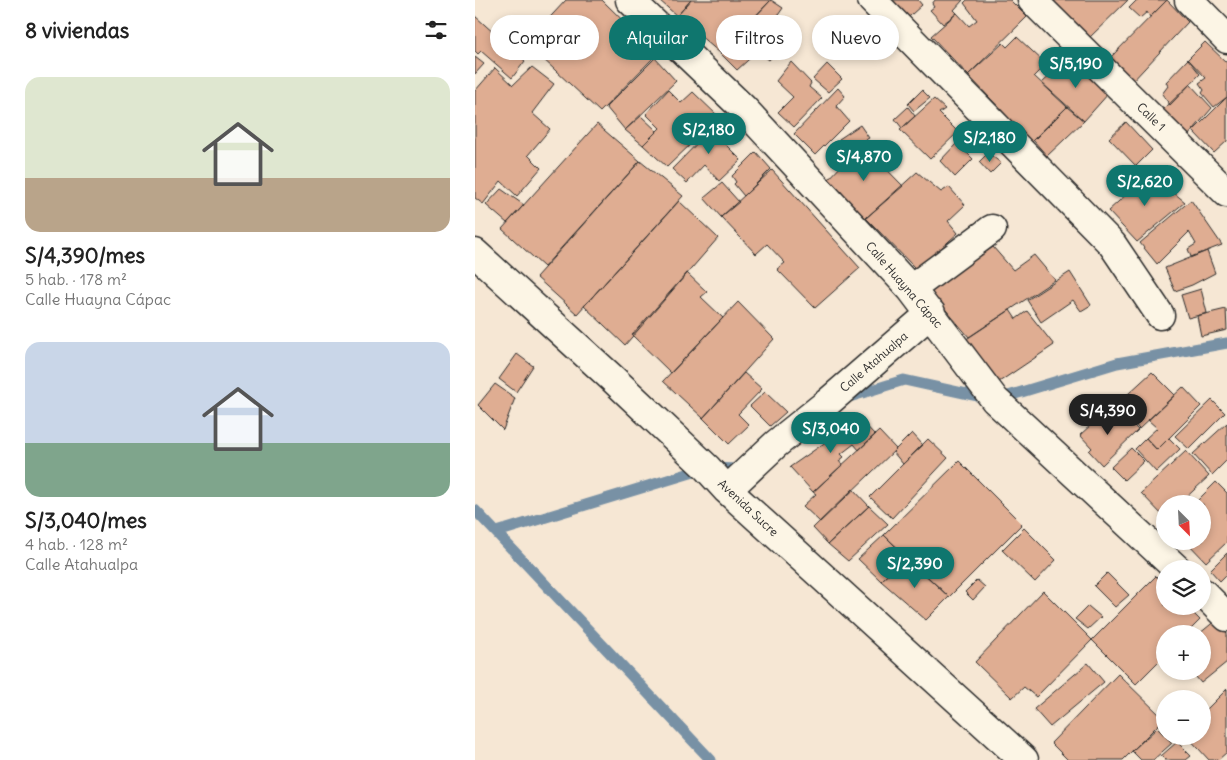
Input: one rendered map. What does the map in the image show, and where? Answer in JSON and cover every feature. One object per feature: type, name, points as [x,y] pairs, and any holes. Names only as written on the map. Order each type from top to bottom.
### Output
[{"type":"street","name":"Calle Huayna Cápac","points":[[630,0],[743,108],[911,289],[995,400],[1167,560]]},
{"type":"street","points":[[872,0],[1112,244],[1160,314]]},
{"type":"street","name":"Calle 1","points":[[1032,0],[1227,193]]},
{"type":"street","points":[[1189,0],[1227,39]]},
{"type":"street","points":[[911,289],[992,229]]},
{"type":"street","name":"Avenida Sucre","points":[[475,253],[627,392],[707,468],[727,490],[1024,760]]},
{"type":"street","name":"Calle Atahualpa","points":[[727,490],[776,444],[827,403],[931,313]]},
{"type":"street","points":[[1211,601],[1227,617]]},
{"type":"building","points":[[566,0],[602,0],[617,15],[609,15],[609,60],[651,60],[600,112],[544,60],[599,60],[599,15],[552,15]]},
{"type":"building","points":[[659,0],[691,0],[676,15]]},
{"type":"building","points":[[691,0],[771,0],[757,15],[716,15],[716,50],[706,41],[706,15],[678,15]]},
{"type":"building","points":[[771,0],[783,8],[778,15],[757,15]]},
{"type":"building","points":[[891,0],[918,0],[922,5],[900,25],[899,15],[896,15]]},
{"type":"building","points":[[935,0],[963,0],[954,10],[957,13],[943,24],[930,10],[934,7],[932,4]]},
{"type":"building","points":[[967,0],[1010,0],[1027,17],[968,75],[931,36],[957,13],[969,26],[977,20],[964,3]]},
{"type":"building","points":[[1048,0],[1128,0],[1088,39]]},
{"type":"building","points":[[1137,0],[1167,0],[1150,17],[1147,12],[1140,18],[1129,8]]},
{"type":"building","points":[[1167,0],[1188,22],[1130,84],[1107,61]]},
{"type":"building","points":[[475,16],[490,30],[490,59],[481,51],[478,54],[475,51]]},
{"type":"building","points":[[1017,37],[1046,64],[1034,76],[1067,107],[1032,142],[968,75],[1003,43],[1007,47]]},
{"type":"building","points":[[1205,42],[1227,63],[1227,97],[1214,107],[1202,93],[1204,90],[1199,83],[1206,78],[1188,59]]},
{"type":"building","points":[[475,57],[484,64],[475,74]]},
{"type":"building","points":[[1068,59],[1109,93],[1084,121],[1042,83]]},
{"type":"building","points":[[1188,59],[1200,74],[1170,105],[1162,94],[1168,86],[1166,82]]},
{"type":"building","points":[[491,60],[524,60],[512,78]]},
{"type":"building","points":[[653,60],[657,60],[676,81],[625,130],[606,107]]},
{"type":"building","points":[[727,60],[748,60],[737,70]]},
{"type":"building","points":[[791,62],[811,83],[809,87],[822,98],[794,127],[778,112],[793,97],[776,81]]},
{"type":"building","points":[[827,64],[842,79],[828,92],[813,79]]},
{"type":"building","points":[[532,67],[554,84],[532,113],[550,129],[528,155],[541,168],[517,196],[501,181],[483,204],[475,198],[475,91],[495,68],[513,85]]},
{"type":"building","points":[[1190,84],[1212,108],[1188,136],[1163,110]]},
{"type":"building","points":[[838,88],[845,96],[836,106],[849,121],[815,155],[794,134]]},
{"type":"building","points":[[668,90],[681,103],[693,92],[719,117],[667,167],[643,145],[660,128],[646,114]]},
{"type":"building","points":[[922,90],[930,98],[914,111],[908,104]]},
{"type":"building","points":[[1227,97],[1227,141],[1214,153],[1193,131]]},
{"type":"building","points":[[934,99],[945,109],[939,113],[958,132],[930,159],[900,130]]},
{"type":"building","points":[[908,107],[915,116],[902,128],[895,119]]},
{"type":"building","points":[[1067,107],[1084,121],[1047,156],[1033,140]]},
{"type":"building","points":[[641,116],[657,131],[643,145],[625,130]]},
{"type":"building","points":[[720,120],[732,134],[724,143],[741,160],[719,181],[704,165],[687,183],[672,169]]},
{"type":"building","points":[[1126,122],[1152,150],[1136,166],[1109,138]]},
{"type":"building","points":[[597,124],[640,161],[544,267],[502,229]]},
{"type":"building","points":[[860,125],[869,138],[847,151],[839,139]]},
{"type":"building","points":[[957,143],[973,159],[955,177],[940,161]]},
{"type":"building","points":[[862,144],[903,186],[866,218],[826,182]]},
{"type":"building","points":[[756,152],[771,169],[744,196],[734,184],[736,182],[732,176]]},
{"type":"building","points":[[988,153],[1001,163],[990,174],[979,162]]},
{"type":"building","points":[[640,161],[683,196],[577,314],[536,277]]},
{"type":"building","points":[[772,170],[860,268],[815,308],[777,269],[785,263],[767,244],[756,254],[721,217]]},
{"type":"building","points":[[917,172],[941,192],[949,187],[965,205],[948,221],[958,233],[917,270],[866,218]]},
{"type":"building","points":[[1150,173],[1185,202],[1137,242],[1108,211]]},
{"type":"building","points":[[722,183],[739,202],[721,217],[704,198]]},
{"type":"building","points":[[501,189],[524,205],[507,223],[486,205]]},
{"type":"building","points":[[1191,200],[1222,245],[1191,257],[1188,249],[1196,244],[1189,232],[1157,264],[1140,243]]},
{"type":"building","points":[[679,201],[718,238],[625,345],[584,306]]},
{"type":"building","points":[[993,247],[1013,270],[1034,255],[1055,280],[969,337],[929,290]]},
{"type":"building","points":[[1207,251],[1215,273],[1192,285],[1175,291],[1165,268]]},
{"type":"building","points":[[1070,272],[1091,305],[1081,311],[1073,300],[1041,322],[1027,300]]},
{"type":"building","points":[[687,273],[707,292],[701,297],[723,318],[671,373],[632,335]]},
{"type":"building","points":[[1201,289],[1207,313],[1188,318],[1181,295]]},
{"type":"building","points":[[738,302],[774,339],[703,418],[663,381]]},
{"type":"building","points":[[1226,309],[1227,330],[1201,336],[1197,316]]},
{"type":"building","points":[[1010,310],[1016,319],[1027,311],[1054,345],[993,386],[959,344]]},
{"type":"building","points":[[517,354],[533,366],[516,392],[499,379]]},
{"type":"building","points":[[1152,372],[1175,395],[1139,429],[1116,405]]},
{"type":"building","points":[[744,373],[762,389],[738,414],[749,425],[729,444],[703,418]]},
{"type":"building","points":[[495,384],[515,398],[503,430],[478,405]]},
{"type":"building","points":[[1183,387],[1201,406],[1157,450],[1146,438],[1157,428],[1148,420]]},
{"type":"building","points":[[765,392],[786,412],[770,426],[750,406]]},
{"type":"building","points":[[1212,400],[1225,413],[1189,449],[1175,436]]},
{"type":"building","points":[[1106,411],[1118,423],[1125,417],[1138,430],[1102,465],[1089,451],[1092,448],[1080,435]]},
{"type":"building","points":[[859,418],[875,435],[859,450],[854,444],[841,454],[844,457],[839,461],[842,465],[813,492],[790,467],[843,430],[840,427],[846,422],[849,425]]},
{"type":"building","points":[[1227,423],[1227,460],[1212,475],[1193,454]]},
{"type":"building","points":[[879,431],[896,449],[820,522],[803,506],[816,494],[813,492]]},
{"type":"building","points":[[912,433],[923,445],[903,464],[893,452]]},
{"type":"building","points":[[1146,438],[1157,450],[1169,438],[1180,449],[1156,472],[1135,449]]},
{"type":"building","points":[[928,439],[948,458],[892,518],[870,497]]},
{"type":"building","points":[[1131,448],[1144,461],[1124,480],[1111,467]]},
{"type":"building","points":[[1186,451],[1209,476],[1189,495],[1156,495],[1156,509],[1141,493]]},
{"type":"building","points":[[959,461],[1022,524],[949,597],[884,535]]},
{"type":"building","points":[[1216,482],[1227,493],[1227,542],[1208,560],[1204,560],[1195,550],[1211,550],[1211,495],[1203,495]]},
{"type":"building","points":[[853,489],[869,506],[828,544],[813,528]]},
{"type":"building","points":[[869,506],[888,524],[848,561],[828,544]]},
{"type":"building","points":[[1024,528],[1056,560],[1035,582],[1002,550]]},
{"type":"building","points":[[884,535],[906,557],[881,581],[858,559]]},
{"type":"building","points":[[1227,553],[1227,574],[1220,581],[1211,569]]},
{"type":"building","points":[[906,557],[949,597],[926,620],[881,581]]},
{"type":"building","points":[[1107,573],[1129,595],[1115,607],[1094,586]]},
{"type":"building","points":[[1156,576],[1156,615],[1195,615],[1200,620],[1195,625],[1156,625],[1156,664],[1136,684],[1092,640]]},
{"type":"building","points":[[977,580],[985,587],[973,600],[965,592]]},
{"type":"building","points":[[1043,591],[1092,640],[1036,697],[1024,687],[1012,698],[975,662]]},
{"type":"building","points":[[1088,606],[1101,617],[1088,629],[1075,619]]},
{"type":"building","points":[[1216,620],[1227,633],[1227,662],[1211,675],[1211,625]]},
{"type":"building","points":[[1088,663],[1104,682],[1050,727],[1034,709]]},
{"type":"building","points":[[1118,674],[1156,711],[1156,727],[1123,760],[1068,760],[1051,743]]},
{"type":"building","points":[[1227,689],[1227,752],[1218,760],[1209,760],[1195,745],[1211,745],[1211,705]]},
{"type":"building","points":[[1156,729],[1156,745],[1170,745],[1153,760],[1141,760],[1132,751]]},
{"type":"building","points":[[1174,745],[1180,745],[1191,756],[1186,760],[1165,760],[1161,756]]},
{"type":"waterway","points":[[846,398],[904,380],[995,400],[1117,363],[1227,343]]},
{"type":"waterway","points":[[497,532],[707,468],[739,469],[744,465]]},
{"type":"waterway","points":[[475,510],[711,760]]}]
